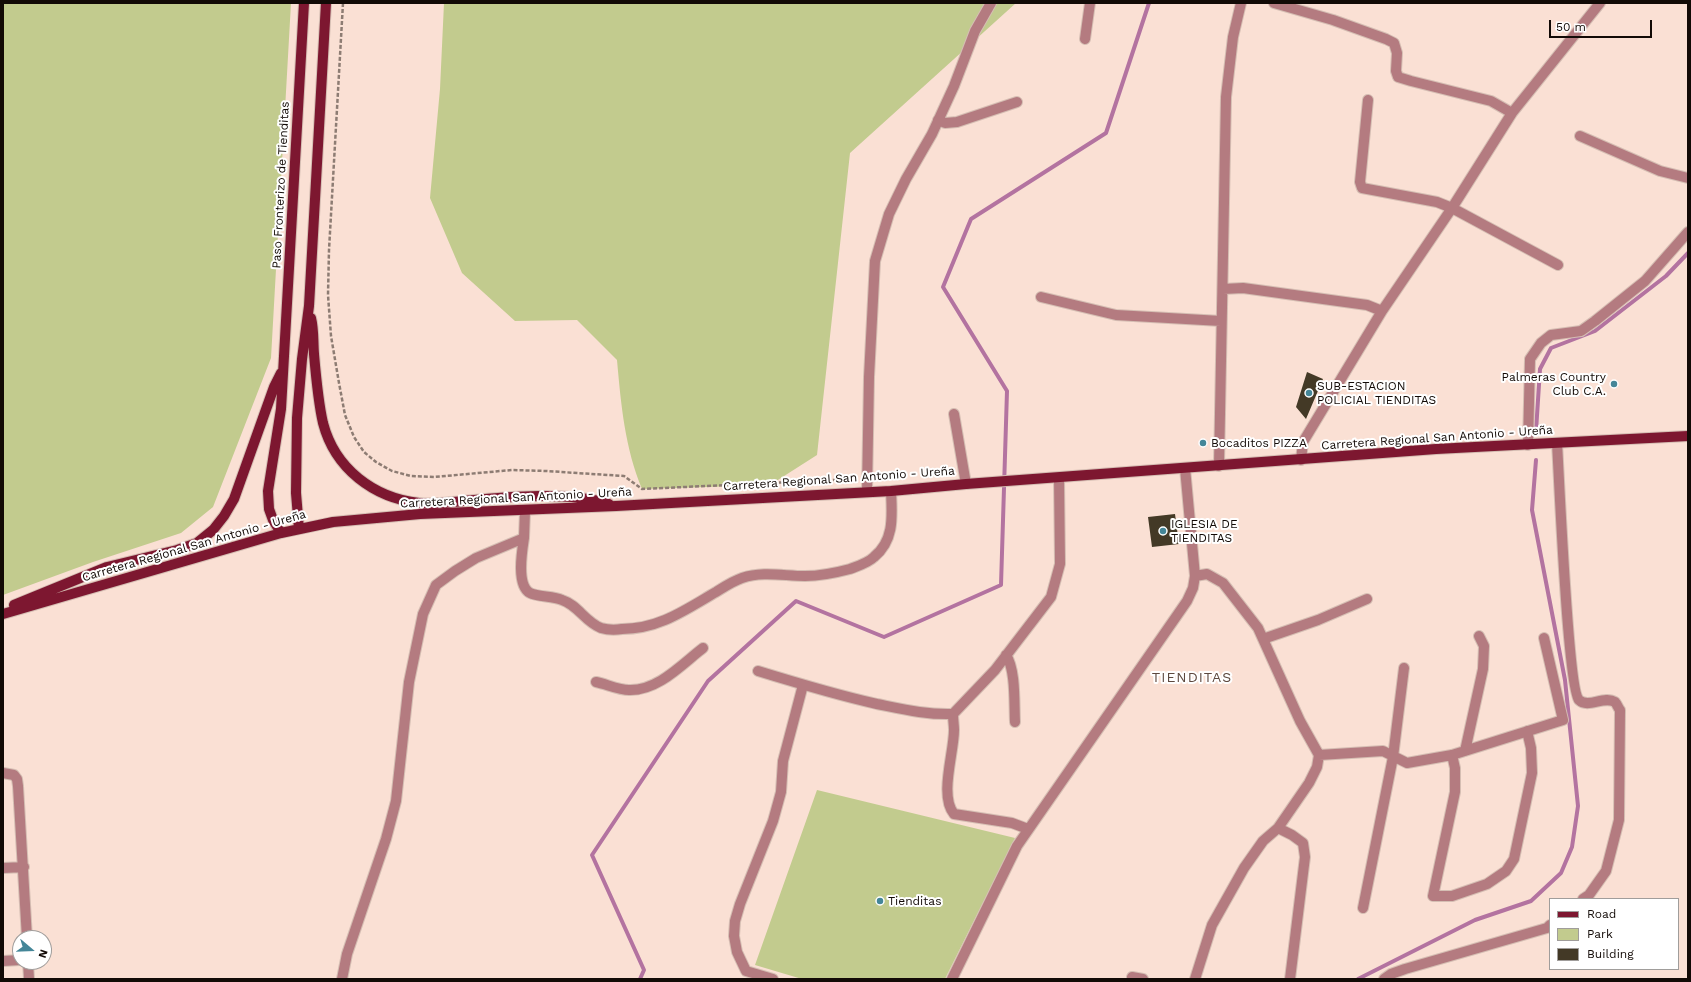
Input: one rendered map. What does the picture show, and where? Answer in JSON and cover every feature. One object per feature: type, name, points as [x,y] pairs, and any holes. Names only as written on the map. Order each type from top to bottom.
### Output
[{"type":"main road","name":"Paso Fronterizo de Tienditas","points":[[280,533],[269,509],[268,491],[278,432],[283,368],[304,3]]},
{"type":"main road","points":[[299,529],[296,493],[297,418],[302,359],[309,306],[326,3]]},
{"type":"main road","points":[[309,306],[319,400],[324,424],[330,442],[340,460],[353,475],[367,485],[398,500],[421,504],[534,496],[597,500],[616,506]]},
{"type":"main road","points":[[3,609],[107,567],[178,550],[197,543],[213,530],[224,516],[234,498],[274,387],[283,368]]},
{"type":"main road","name":"Carretera Regional San Antonio - Ureña","points":[[3,614],[280,533],[333,522],[420,514],[526,511],[891,491],[986,482],[1184,468],[1557,443],[1688,436]]},
{"type":"street","points":[[867,492],[869,378],[875,261],[889,214],[938,120],[954,86],[975,31],[991,3]]},
{"type":"street","points":[[1085,40],[1090,3]]},
{"type":"street","points":[[1218,466],[1226,98],[1233,37],[1241,3]]},
{"type":"street","points":[[1274,3],[1333,20],[1394,43],[1397,53],[1396,71],[1398,77],[1411,82],[1491,101],[1512,113]]},
{"type":"street","points":[[1301,460],[1303,442],[1382,311],[1452,208],[1512,113],[1600,3]]},
{"type":"street","points":[[1368,100],[1361,163],[1360,182],[1362,188],[1437,202],[1452,208],[1558,265]]},
{"type":"street","points":[[938,120],[945,123],[956,122],[1017,102]]},
{"type":"street","points":[[1580,136],[1660,172],[1688,178]]},
{"type":"street","points":[[1528,445],[1530,359],[1540,343],[1552,335],[1581,331],[1586,328],[1645,281],[1688,232]]},
{"type":"street","points":[[1223,289],[1243,288],[1367,305],[1382,311]]},
{"type":"street","points":[[1041,297],[1116,315],[1221,321]]},
{"type":"street","points":[[954,414],[966,484]]},
{"type":"street","points":[[1557,443],[1571,651],[1576,694],[1580,701],[1587,704],[1609,701],[1615,702],[1620,710],[1619,820],[1606,871],[1589,895],[1584,898]]},
{"type":"street","points":[[952,979],[1017,846],[1187,601],[1193,588],[1195,576],[1184,468]]},
{"type":"street","points":[[758,671],[847,697],[903,710],[941,715],[953,714],[995,670],[1045,605],[1055,588],[1060,564],[1058,478]]},
{"type":"street","points":[[526,511],[521,565],[522,582],[526,589],[530,593],[549,596],[570,603],[586,619],[602,628],[610,630],[639,629],[667,620],[742,578],[763,574],[805,576],[832,574],[858,566],[873,559],[883,550],[891,531],[891,491]]},
{"type":"street","points":[[342,979],[347,954],[386,839],[396,801],[409,682],[423,614],[436,586],[455,571],[476,558],[524,538]]},
{"type":"street","points":[[1195,576],[1207,574],[1222,583],[1258,628],[1300,721],[1318,755],[1319,761],[1309,783],[1278,828],[1263,841],[1244,868],[1212,925],[1195,979]]},
{"type":"street","points":[[1263,639],[1325,618],[1367,599]]},
{"type":"street","points":[[1465,751],[1482,669],[1484,646],[1479,636]]},
{"type":"street","points":[[1318,755],[1383,751],[1407,763],[1452,755],[1563,720],[1544,638]]},
{"type":"street","points":[[596,682],[629,690],[646,688],[661,680],[703,648]]},
{"type":"street","points":[[1006,655],[1009,659],[1012,679],[1015,722]]},
{"type":"street","points":[[1363,908],[1393,757],[1404,668]]},
{"type":"street","points":[[773,979],[743,975],[734,936],[735,921],[740,904],[773,821],[781,792],[783,761],[803,684]]},
{"type":"street","points":[[953,714],[954,730],[948,786],[949,808],[954,814],[1012,823],[1028,829]]},
{"type":"street","points":[[1452,755],[1455,768],[1455,792],[1433,896],[1452,896],[1487,884],[1506,871],[1514,859],[1532,772],[1531,748],[1527,731]]},
{"type":"street","points":[[3,773],[14,775],[17,779],[24,867],[27,930]]},
{"type":"street","points":[[1278,828],[1292,835],[1302,843],[1305,857],[1290,979]]},
{"type":"street","points":[[3,868],[24,867]]},
{"type":"street","points":[[1384,979],[1391,974],[1405,969],[1547,928],[1549,926]]},
{"type":"street","points":[[1132,977],[1142,979]]},
{"type":"path","points":[[343,3],[329,250],[328,295],[331,336],[345,415],[354,437],[364,452],[376,462],[392,471],[411,476],[434,477],[512,470],[546,470],[624,476],[642,489],[867,479]]},
{"type":"green space","points":[[3,3],[291,3],[271,358],[213,507],[181,533],[93,562],[3,595]]},
{"type":"green space","points":[[444,3],[1016,3],[850,153],[817,455],[770,485],[642,489],[631,458],[622,410],[617,360],[577,320],[515,321],[462,273],[430,198],[440,89]]},
{"type":"green space","name":"Tienditas","points":[[817,790],[1015,838],[945,979],[802,979],[755,965]]},
{"type":"building","name":"SUB-ESTACION POLICIAL TIENDITAS","points":[[1307,372],[1323,379],[1306,419],[1296,407]]},
{"type":"building","name":"IGLESIA DE TIENDITAS","points":[[1175,514],[1179,544],[1152,547],[1148,517]]},
{"type":"waterway","points":[[640,979],[644,970],[592,855],[708,681],[796,601],[884,637],[1001,585],[1007,391],[943,287],[971,219],[1106,133],[1149,3]]},
{"type":"waterway","points":[[1536,431],[1540,369],[1551,348],[1595,331],[1666,276],[1688,253]]},
{"type":"waterway","points":[[1358,979],[1475,920],[1531,901],[1561,873],[1572,847],[1578,806],[1565,680],[1532,510],[1536,460]]},
{"type":"place","name":"Palmeras Country Club C.A.","points":[[1614,384]]},
{"type":"place","name":"SUB-ESTACION POLICIAL TIENDITAS","points":[[1309,393]]},
{"type":"place","name":"Bocaditos PIZZA","points":[[1203,443]]},
{"type":"place","name":"IGLESIA DE TIENDITAS","points":[[1163,531]]},
{"type":"place","name":"Tienditas","points":[[880,901]]},
{"type":"district","name":"TIENDITAS","points":[[1192,678]]}]
